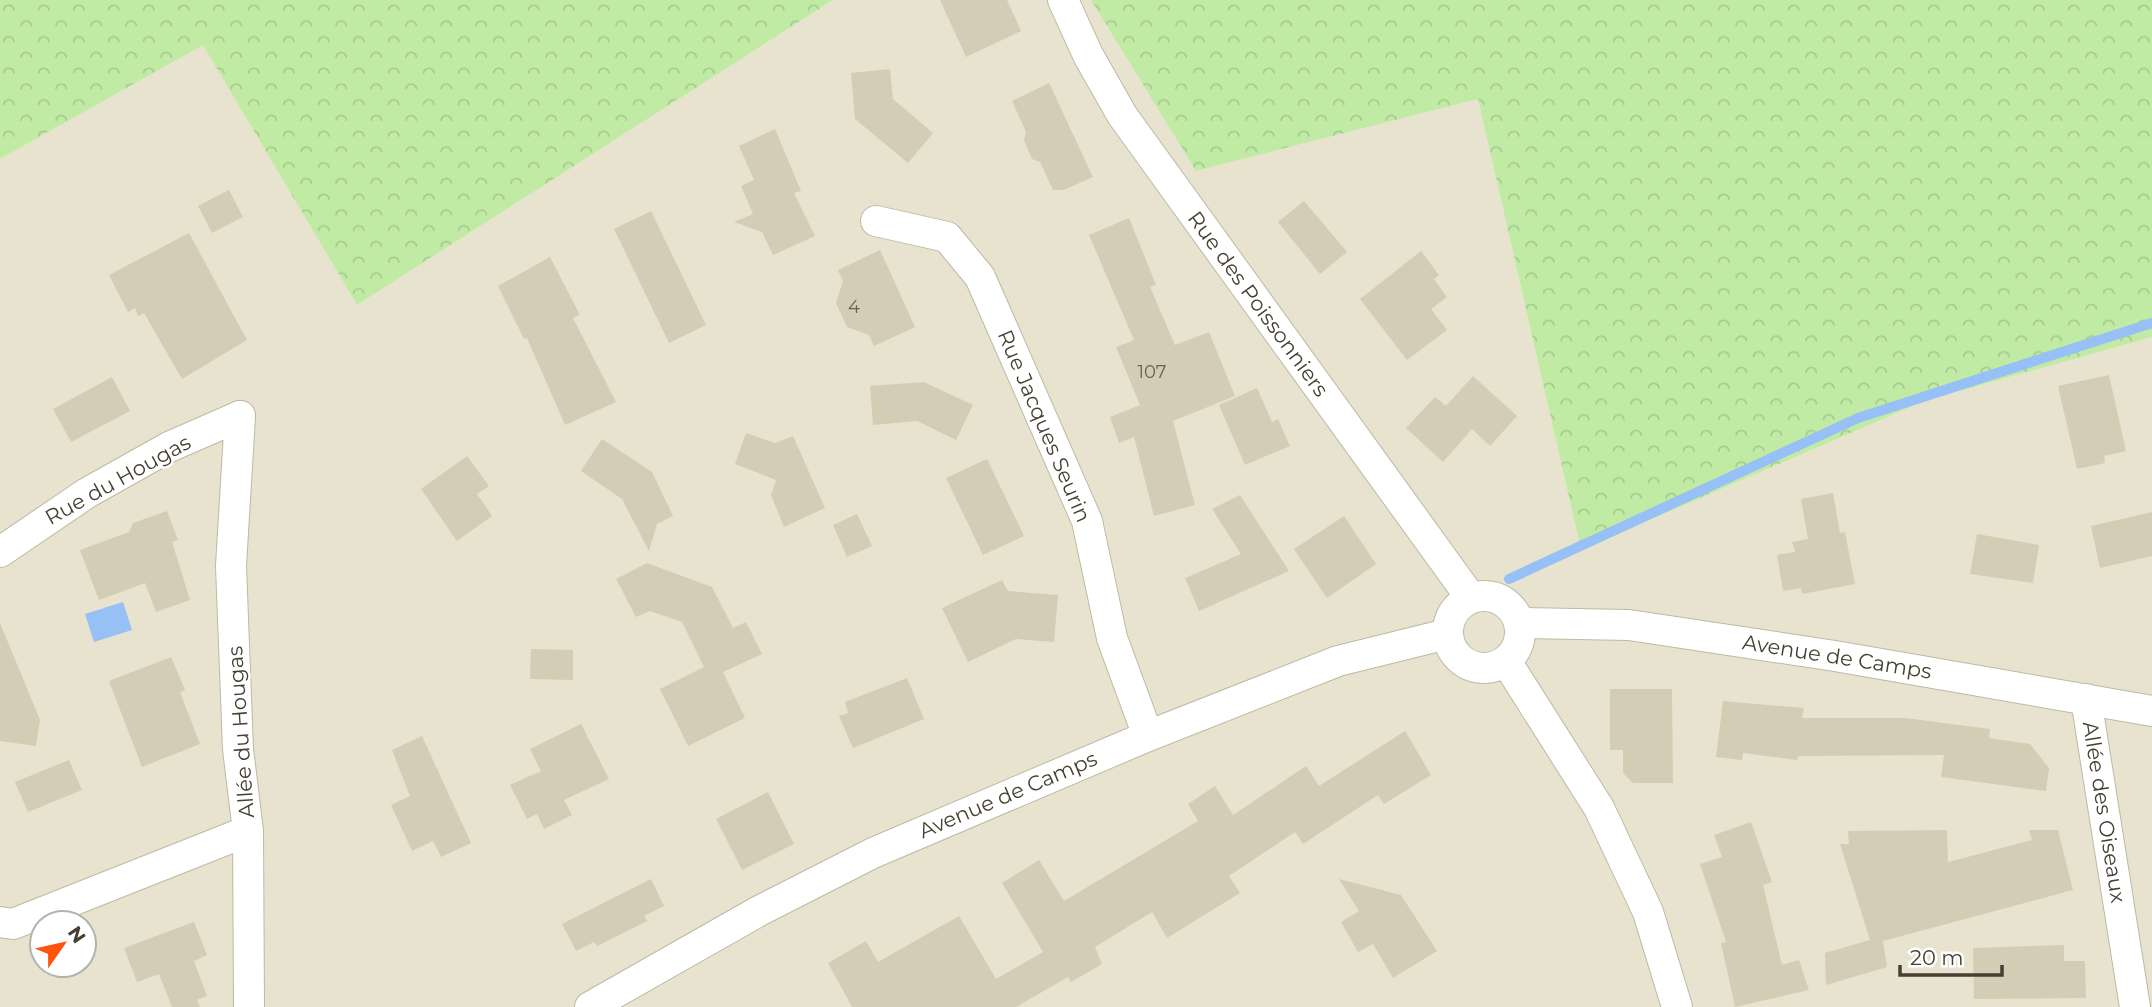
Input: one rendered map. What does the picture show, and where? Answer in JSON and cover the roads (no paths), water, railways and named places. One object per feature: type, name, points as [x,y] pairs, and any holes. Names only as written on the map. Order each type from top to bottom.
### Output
[{"type":"street","name":"Rue des Poissonniers","points":[[1063,0],[1088,55],[1122,115],[1471,598]]},
{"type":"street","name":"Rue Jacques Seurin","points":[[876,221],[947,237],[980,277],[1087,522],[1112,638],[1148,736]]},
{"type":"street","name":"Rue du Hougas","points":[[0,552],[87,493],[169,447],[240,416]]},
{"type":"street","name":"Allée du Hougas","points":[[240,416],[231,566],[238,749],[248,831],[249,1007]]},
{"type":"street","points":[[1494,597],[1505,603],[1520,623],[1518,648],[1506,661],[1488,669],[1465,664],[1456,656],[1447,634],[1453,612],[1471,598],[1494,597]]},
{"type":"street","name":"Avenue de Camps","points":[[1520,623],[1629,625],[1835,656],[2152,711]]},
{"type":"street","name":"Avenue de Camps","points":[[590,1007],[759,911],[873,853],[1148,736],[1338,662],[1447,634]]},
{"type":"street","points":[[1506,661],[1599,808],[1648,912],[1678,1007]]},
{"type":"street","name":"Allée des Oiseaux","points":[[2086,699],[2135,1007]]},
{"type":"street","points":[[0,922],[13,924],[248,831]]},
{"type":"water","points":[[123,602],[132,630],[94,642],[85,614]]},
{"type":"waterway","points":[[1509,579],[1858,418],[2152,323]]}]
